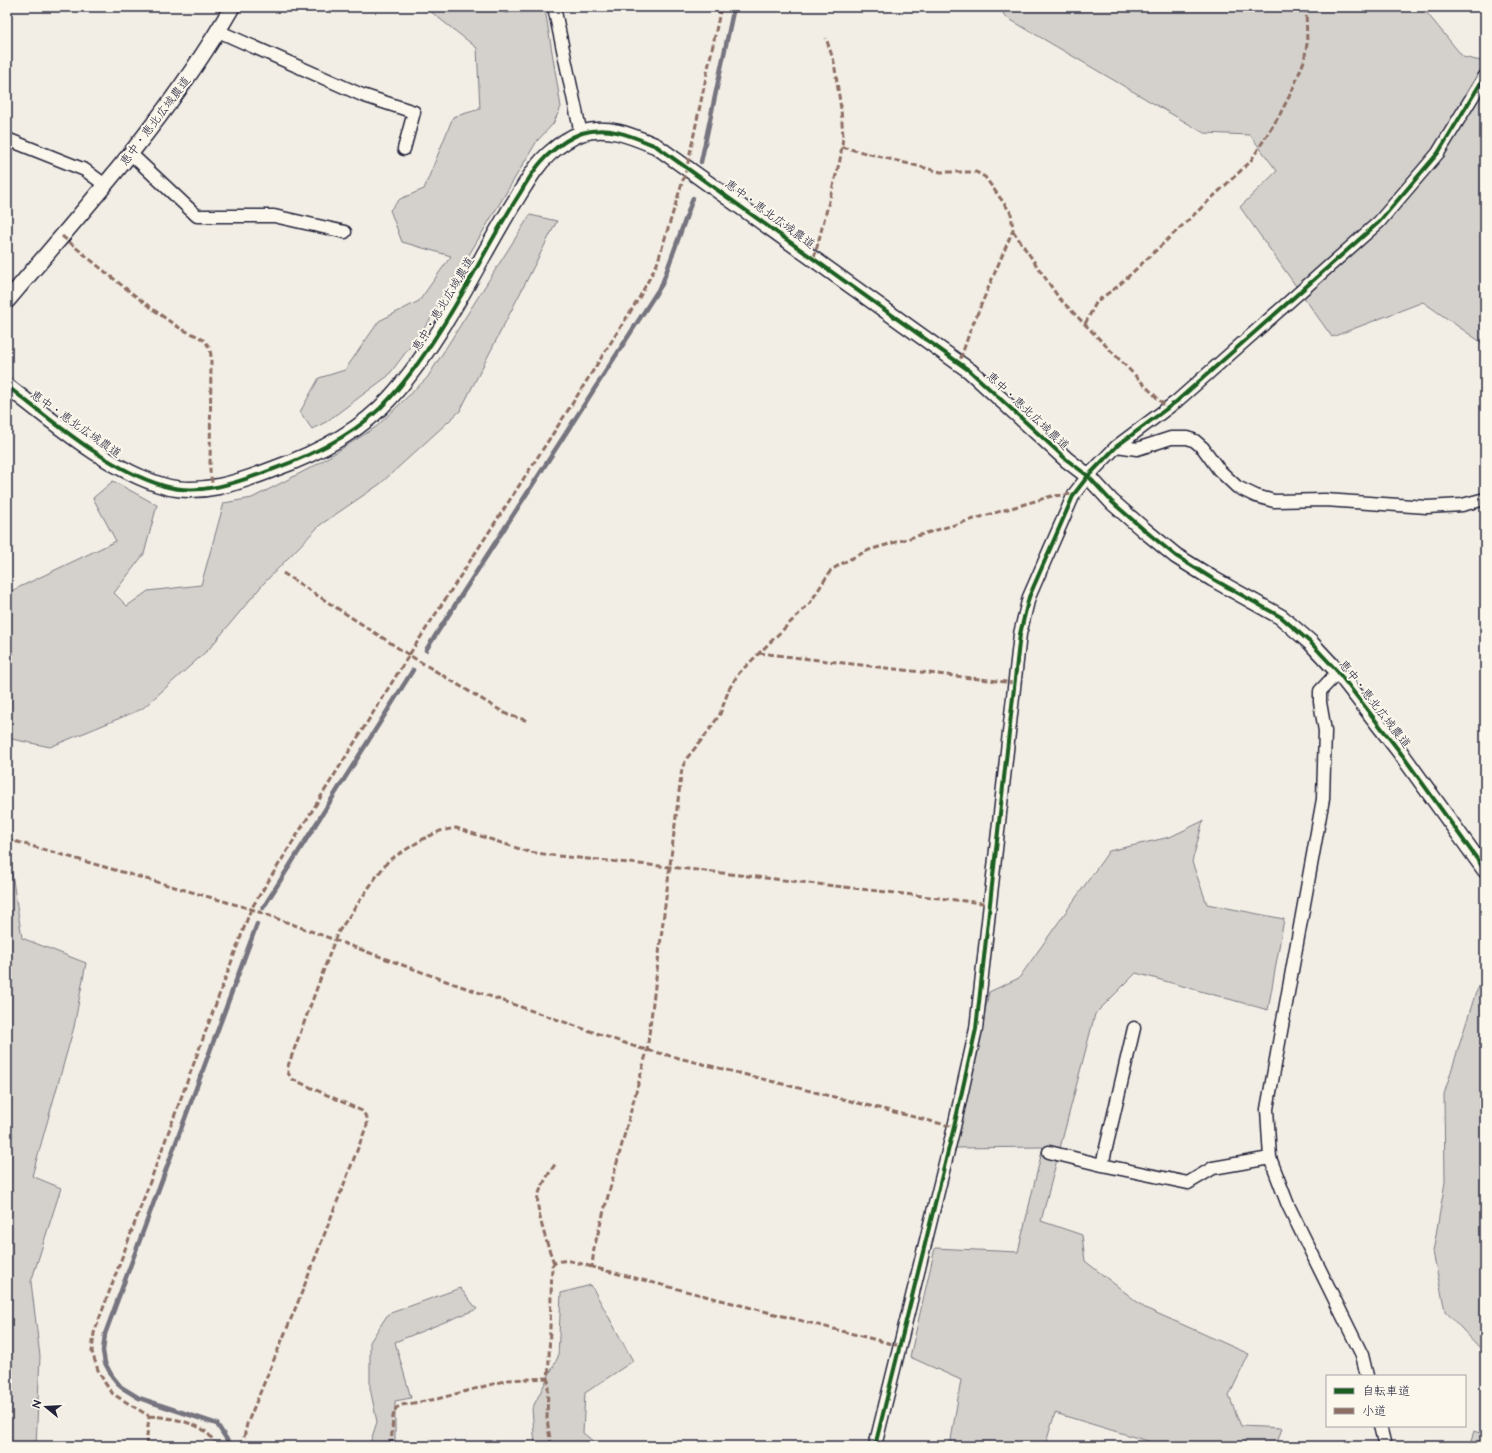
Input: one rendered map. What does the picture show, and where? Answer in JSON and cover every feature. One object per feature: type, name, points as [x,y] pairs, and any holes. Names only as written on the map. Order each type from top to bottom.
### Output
[{"type":"street","name":"恵中・恵北広域農道","points":[[7,301],[105,185],[183,86],[232,7]]},
{"type":"street","points":[[554,7],[581,134]]},
{"type":"street","points":[[218,31],[362,95],[414,112],[404,150]]},
{"type":"street","points":[[875,1446],[952,1135],[976,1029],[1020,634],[1029,597],[1074,494],[1088,476],[1117,446],[1177,401],[1379,222],[1438,153],[1485,76]]},
{"type":"street","name":"恵中・恵北広域農道","points":[[7,386],[106,459],[144,479],[166,486],[184,490],[203,489],[231,484],[295,462],[355,430],[389,400],[413,371],[447,320],[509,210],[533,173],[549,154],[562,144],[581,134],[601,131],[615,131],[629,135],[656,146],[970,371],[1067,460],[1088,476],[1112,502],[1176,556],[1213,579],[1281,617],[1311,643],[1338,672],[1400,752],[1485,870]]},
{"type":"street","points":[[7,139],[85,170],[105,185]]},
{"type":"street","points":[[130,153],[197,216],[274,216],[345,232]]},
{"type":"street","points":[[1117,446],[1137,449],[1171,438],[1188,438],[1195,441],[1203,448],[1219,470],[1237,487],[1256,496],[1274,501],[1325,500],[1427,507],[1462,505],[1485,499]]},
{"type":"street","points":[[1338,672],[1320,691],[1320,702],[1325,731],[1323,799],[1267,1109],[1270,1158],[1288,1205],[1362,1355],[1367,1375]]},
{"type":"street","points":[[1102,1165],[1134,1028]]},
{"type":"street","points":[[1049,1152],[1188,1183],[1213,1168],[1270,1158]]},
{"type":"street","points":[[1380,1427],[1385,1446]]},
{"type":"shaded area","points":[[500,7],[505,13],[545,9],[561,107],[553,124],[537,141],[430,320],[388,376],[326,422],[312,429],[300,412],[319,378],[345,370],[379,321],[419,301],[451,256],[402,242],[390,210],[400,199],[424,189],[453,117],[480,109],[477,48],[426,8]]},
{"type":"shaded area","points":[[1002,7],[1422,7],[1463,57],[1485,62],[1485,345],[1423,302],[1332,337],[1240,207],[1277,171],[1250,135],[1204,133],[1004,16]]},
{"type":"shaded area","points":[[530,215],[557,221],[460,411],[380,484],[320,525],[264,583],[209,649],[142,709],[50,747],[7,738],[7,593],[116,541],[93,498],[113,481],[157,505],[144,554],[114,593],[127,606],[148,591],[201,585],[224,503],[252,498],[316,465],[376,427],[427,378]]},
{"type":"shaded area","points":[[1203,821],[1192,862],[1207,904],[1284,919],[1268,1010],[1136,973],[1095,1014],[1041,1221],[1082,1235],[1085,1261],[1145,1308],[1249,1354],[1229,1396],[1241,1426],[1282,1428],[1276,1446],[1164,1446],[1055,1413],[1045,1446],[950,1446],[961,1380],[910,1357],[935,1248],[1018,1252],[1043,1147],[956,1148],[989,992],[1019,978],[1109,851],[1170,837]]},
{"type":"shaded area","points":[[10,861],[22,938],[86,963],[74,1027],[32,1176],[61,1188],[31,1282],[40,1356],[36,1446],[7,1446],[7,863]]},
{"type":"shaded area","points":[[1485,974],[1485,1349],[1481,1349],[1445,1311],[1433,1252],[1445,1182],[1444,1094],[1475,995]]},
{"type":"shaded area","points":[[591,1285],[633,1361],[585,1393],[583,1433],[599,1446],[535,1446],[532,1409],[558,1357],[561,1293]]},
{"type":"shaded area","points":[[460,1288],[477,1309],[395,1342],[411,1398],[395,1401],[395,1446],[369,1446],[377,1422],[370,1388],[370,1342],[388,1314]]},
{"type":"shaded area","points":[[1474,1431],[1485,1435],[1485,1446],[1469,1446]]},
{"type":"waterway","points":[[701,162],[734,7]]},
{"type":"waterway","points":[[426,650],[662,284],[693,198]]},
{"type":"waterway","points":[[263,908],[413,670]]},
{"type":"waterway","points":[[229,1446],[229,1443],[217,1424],[139,1398],[121,1387],[112,1376],[105,1363],[103,1351],[105,1334],[257,924]]},
{"type":"marked path","points":[[146,1446],[149,1416],[113,1394],[105,1383],[98,1370],[92,1352],[94,1333],[251,909],[409,655],[639,298],[657,264],[687,167],[721,7]]},
{"type":"marked path","points":[[1085,324],[1097,301],[1117,287],[1250,162],[1279,116],[1292,91],[1304,61],[1307,44],[1306,7]]},
{"type":"marked path","points":[[814,258],[840,160],[843,137],[841,109],[834,62],[826,38]]},
{"type":"marked path","points":[[842,147],[941,172],[976,172],[985,177],[1011,213],[1013,230],[970,331],[959,363]]},
{"type":"marked path","points":[[1013,231],[1059,298],[1167,408]]},
{"type":"marked path","points":[[62,236],[146,304],[181,329],[199,337],[207,344],[211,357],[210,471],[213,487]]},
{"type":"marked path","points":[[900,1346],[592,1267],[594,1248],[647,1051],[682,768],[687,758],[708,732],[720,714],[729,689],[739,673],[810,603],[831,570],[869,550],[1052,496],[1074,494]]},
{"type":"marked path","points":[[283,573],[409,655],[508,715],[529,721]]},
{"type":"marked path","points":[[759,653],[1014,683]]},
{"type":"marked path","points":[[242,1446],[247,1424],[298,1302],[367,1125],[367,1118],[362,1111],[292,1079],[288,1073],[288,1066],[337,934],[389,860],[423,839],[440,831],[456,828],[529,852],[991,904]]},
{"type":"marked path","points":[[7,839],[251,909],[446,981],[639,1048],[954,1127]]},
{"type":"marked path","points":[[554,1263],[543,1230],[538,1196],[548,1175],[556,1163]]},
{"type":"marked path","points":[[551,1446],[547,1419],[552,1266],[560,1261],[571,1261],[592,1267]]},
{"type":"marked path","points":[[391,1446],[393,1416],[396,1408],[402,1405],[437,1399],[508,1380],[549,1378]]},
{"type":"marked path","points":[[149,1416],[171,1419],[195,1425],[208,1434],[216,1446]]},
{"type":"cycle path","points":[[875,1446],[954,1127],[976,1029],[1020,634],[1029,597],[1074,494],[1088,476],[1117,446],[1177,401],[1379,222],[1438,153],[1485,76]]},
{"type":"cycle path","points":[[7,386],[62,429],[102,456],[122,468],[164,486],[191,490],[218,487],[287,464],[319,450],[350,432],[378,410],[398,389],[434,340],[508,213],[532,174],[545,158],[561,144],[582,133],[601,130],[629,135],[656,146],[970,371],[1067,460],[1088,476],[1112,502],[1176,556],[1213,579],[1281,617],[1311,643],[1338,672],[1400,752],[1485,870]]}]
